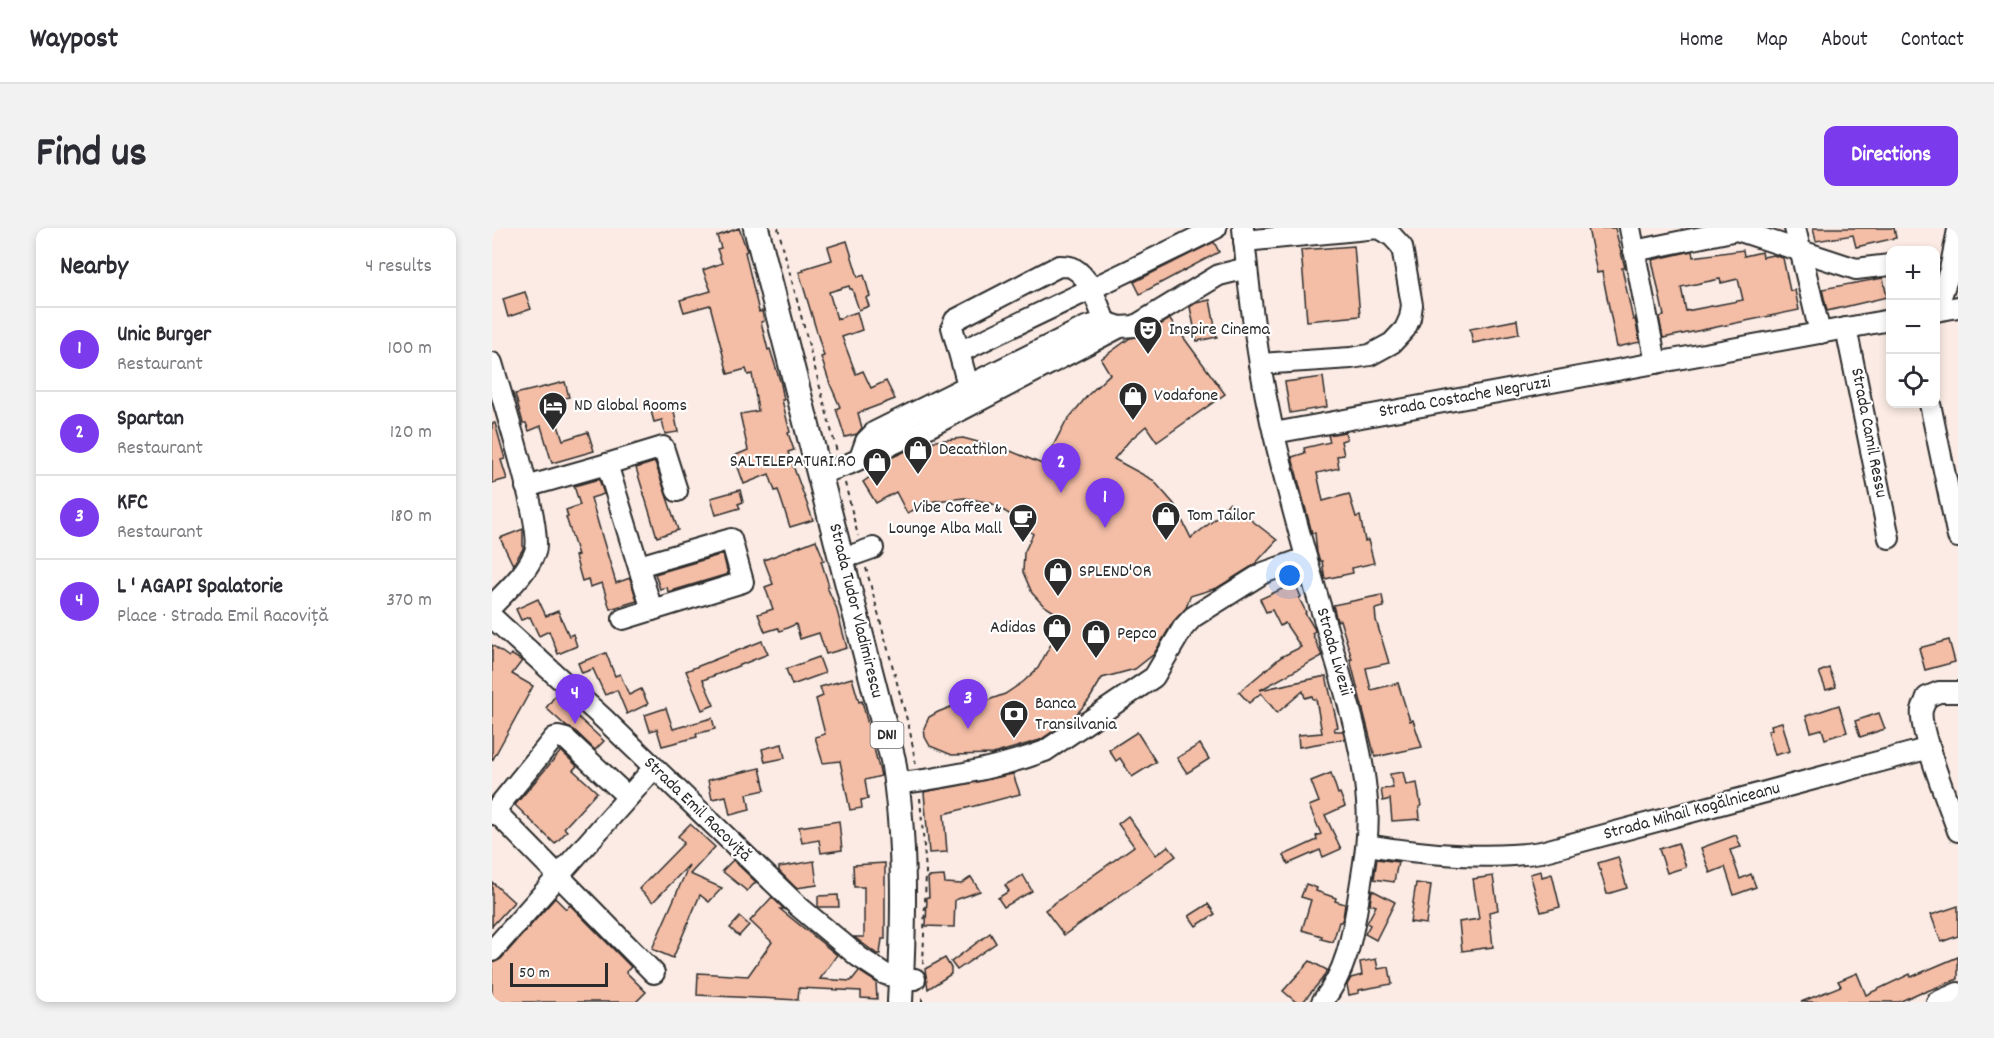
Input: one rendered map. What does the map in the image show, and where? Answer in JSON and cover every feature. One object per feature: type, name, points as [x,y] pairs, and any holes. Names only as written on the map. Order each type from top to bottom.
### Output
[{"type":"main road","name":"Strada Tudor Vladimirescu","points":[[756,228],[827,472],[864,551],[901,731],[910,782],[916,874],[908,990]]},
{"type":"main road","name":"Strada Tudor Vladimirescu","points":[[771,228],[897,785],[908,990]]},
{"type":"street","points":[[960,352],[1091,288],[1116,279],[1216,228]]},
{"type":"street","points":[[1243,234],[1378,228],[1392,236],[1402,247],[1412,305],[1405,329],[1392,343],[1370,355],[1260,364]]},
{"type":"street","points":[[1629,228],[1656,363]]},
{"type":"street","points":[[1795,228],[1820,333]]},
{"type":"street","points":[[1634,251],[1737,229],[1856,269],[1886,265]]},
{"type":"street","points":[[1940,302],[1954,271],[1958,230]]},
{"type":"street","name":"Strada Livezii","points":[[1243,234],[1260,364],[1274,433],[1306,558],[1355,726],[1368,804],[1367,845],[1352,942],[1341,973],[1322,1002]]},
{"type":"street","points":[[968,385],[952,327],[955,320],[1059,266],[1072,267],[1091,288],[1112,324]]},
{"type":"street","points":[[861,458],[866,441],[874,432],[968,385],[1086,327],[1112,324],[1135,326],[1219,275],[1247,268]]},
{"type":"street","points":[[1940,310],[1958,307]]},
{"type":"street","name":"Strada Costache Negruzzi","points":[[1274,433],[1886,321]]},
{"type":"street","points":[[827,472],[921,431],[1112,324]]},
{"type":"street","name":"Strada Camil Ressu","points":[[1846,328],[1889,538]]},
{"type":"street","points":[[492,363],[499,418],[526,487],[535,520],[537,550],[527,568],[492,606]]},
{"type":"street","points":[[1931,408],[1958,537]]},
{"type":"street","points":[[526,487],[663,447],[677,491]]},
{"type":"street","points":[[607,464],[652,610]]},
{"type":"street","points":[[623,619],[743,582],[731,539],[639,566]]},
{"type":"street","points":[[910,782],[1025,758],[1045,751],[1154,677],[1183,627],[1193,617],[1263,573],[1306,558]]},
{"type":"street","name":"Strada Emil Racoviță","points":[[492,617],[603,718],[798,906],[859,957],[908,990]]},
{"type":"street","points":[[1958,692],[1939,692],[1928,697],[1922,710],[1924,729],[1958,831]]},
{"type":"street","points":[[628,797],[566,739],[558,737],[554,738],[494,812],[654,973]]},
{"type":"street","name":"Strada Mihail Kogălniceanu","points":[[1367,845],[1403,851],[1513,856],[1541,852],[1930,748]]},
{"type":"street","points":[[492,951],[654,768]]},
{"type":"street","points":[[1937,1002],[1958,993]]},
{"type":"building","points":[[739,228],[747,251],[745,252],[759,312],[762,311],[764,321],[761,322],[768,350],[770,349],[781,384],[784,400],[782,400],[790,432],[788,433],[794,450],[788,452],[813,520],[790,527],[778,490],[775,491],[769,474],[744,484],[734,456],[748,450],[740,414],[758,411],[752,374],[748,375],[746,369],[728,374],[710,305],[684,312],[680,300],[711,291],[703,270],[722,263],[717,249],[721,248],[717,236]]},
{"type":"building","points":[[1588,228],[1615,228],[1625,268],[1622,268],[1633,320],[1635,319],[1640,342],[1617,347],[1602,272],[1597,273]]},
{"type":"building","points":[[1813,228],[1894,228],[1896,238],[1856,247],[1853,235],[1816,241]]},
{"type":"building","points":[[847,241],[858,277],[864,275],[870,296],[866,298],[869,306],[859,310],[849,286],[829,292],[837,319],[857,312],[862,330],[842,337],[856,374],[863,371],[871,388],[886,381],[895,399],[858,413],[862,428],[857,434],[845,437],[836,409],[840,407],[821,357],[824,356],[799,272],[832,260],[828,247]]},
{"type":"building","points":[[1214,242],[1219,252],[1140,294],[1134,282]]},
{"type":"building","points":[[1354,246],[1360,316],[1307,321],[1301,250]]},
{"type":"building","points":[[1743,250],[1744,256],[1762,252],[1763,257],[1773,255],[1783,258],[1790,291],[1795,290],[1799,310],[1663,338],[1659,317],[1664,316],[1652,260],[1692,251],[1693,257]],"holes":[[[1720,279],[1721,283],[1738,279],[1743,300],[1686,311],[1681,287]]]},
{"type":"building","points":[[1883,278],[1886,297],[1827,311],[1822,289]]},
{"type":"building","points":[[525,292],[531,309],[508,317],[503,299]]},
{"type":"building","points":[[1210,300],[1217,337],[1197,341],[1190,307]]},
{"type":"building","points":[[1170,319],[1225,394],[1157,442],[1146,426],[1114,459],[1153,480],[1174,504],[1191,538],[1214,520],[1229,503],[1277,540],[1254,565],[1217,588],[1190,596],[1186,608],[1173,622],[1154,654],[1135,669],[1102,678],[1089,700],[1074,717],[1040,740],[993,754],[952,755],[930,746],[925,737],[924,728],[929,717],[958,704],[983,702],[1005,694],[1038,668],[1051,644],[1059,615],[1043,605],[1032,593],[1023,572],[1024,553],[1033,534],[1016,518],[991,503],[965,498],[934,501],[907,513],[896,492],[876,503],[863,482],[880,470],[877,464],[926,442],[963,438],[1008,450],[1047,466],[1054,444],[1065,423],[1088,395],[1110,374],[1101,359],[1130,338],[1141,336]]},
{"type":"building","points":[[1517,320],[1519,334],[1473,343],[1470,329]]},
{"type":"building","points":[[1323,377],[1327,407],[1290,413],[1285,382]]},
{"type":"building","points":[[565,382],[569,397],[550,402],[563,440],[588,432],[594,451],[552,463],[541,426],[529,431],[526,423],[523,423],[515,394]]},
{"type":"building","points":[[673,406],[678,432],[665,434],[662,420],[654,422],[651,411]]},
{"type":"building","points":[[492,423],[495,423],[505,459],[501,460],[507,479],[492,483]]},
{"type":"building","points":[[1345,432],[1347,439],[1341,441],[1344,455],[1337,456],[1339,468],[1317,473],[1323,501],[1349,494],[1356,517],[1360,516],[1365,541],[1368,540],[1374,563],[1352,568],[1353,573],[1325,579],[1322,561],[1317,553],[1315,533],[1312,533],[1292,457],[1305,453],[1304,448],[1330,442],[1328,435]]},
{"type":"building","points":[[655,462],[678,530],[657,537],[636,468]]},
{"type":"building","points":[[599,479],[604,494],[591,498],[616,583],[630,578],[637,601],[610,609],[602,583],[590,587],[588,579],[582,581],[575,556],[578,555],[566,517],[568,517],[566,510],[580,505],[574,486]]},
{"type":"building","points":[[740,490],[743,502],[738,504],[740,508],[716,515],[711,498]]},
{"type":"building","points":[[523,529],[523,549],[513,565],[500,538]]},
{"type":"building","points":[[816,540],[824,560],[821,561],[829,586],[827,587],[836,607],[847,648],[826,654],[819,633],[800,639],[796,624],[780,631],[778,628],[765,632],[758,614],[773,609],[765,587],[773,584],[764,560]]},
{"type":"building","points":[[723,554],[728,574],[668,592],[667,587],[660,589],[655,574]]},
{"type":"building","points":[[1295,583],[1305,613],[1314,628],[1315,631],[1312,633],[1322,656],[1260,690],[1326,676],[1338,727],[1334,728],[1335,731],[1343,731],[1345,739],[1299,747],[1298,735],[1322,733],[1316,699],[1312,696],[1305,698],[1303,691],[1277,713],[1261,693],[1249,703],[1239,692],[1281,657],[1301,647],[1285,623],[1280,626],[1272,610],[1266,612],[1260,599]]},
{"type":"building","points":[[1382,595],[1384,607],[1375,609],[1376,620],[1389,663],[1366,668],[1371,690],[1398,683],[1410,721],[1413,720],[1422,747],[1375,757],[1350,659],[1352,659],[1333,605]]},
{"type":"building","points":[[538,599],[546,616],[558,611],[569,636],[573,634],[577,646],[558,654],[549,631],[539,636],[530,617],[521,620],[516,609]]},
{"type":"building","points":[[1949,640],[1955,662],[1925,670],[1919,648]]},
{"type":"building","points":[[762,641],[768,654],[703,680],[714,705],[702,710],[686,671]]},
{"type":"building","points":[[492,645],[509,657],[511,654],[522,661],[512,674],[533,686],[492,761]]},
{"type":"building","points":[[606,653],[615,676],[620,674],[629,695],[641,689],[648,704],[627,714],[617,690],[605,695],[593,669],[582,673],[578,663]]},
{"type":"building","points":[[819,657],[825,673],[792,685],[786,669]]},
{"type":"building","points":[[1829,668],[1836,687],[1826,690],[1819,672]]},
{"type":"building","points":[[852,678],[859,702],[862,701],[881,776],[865,780],[868,799],[861,800],[862,808],[850,810],[840,761],[823,763],[815,737],[825,734],[816,699],[823,696],[820,687]]},
{"type":"building","points":[[555,696],[604,741],[595,750],[546,708]]},
{"type":"building","points":[[1839,705],[1847,732],[1825,739],[1822,729],[1811,732],[1806,716]]},
{"type":"building","points":[[666,708],[673,729],[712,718],[715,729],[696,734],[697,737],[662,746],[657,729],[650,731],[645,715]]},
{"type":"building","points":[[1879,713],[1885,729],[1860,737],[1855,721]]},
{"type":"building","points":[[1782,722],[1790,751],[1775,755],[1768,731],[1772,729],[1771,725]]},
{"type":"building","points":[[1137,732],[1156,762],[1132,777],[1120,758],[1116,761],[1109,750]]},
{"type":"building","points":[[782,744],[785,758],[765,762],[762,749]]},
{"type":"building","points":[[1200,744],[1209,759],[1187,773],[1177,758]]},
{"type":"building","points":[[561,751],[577,766],[573,770],[597,792],[564,828],[567,831],[555,844],[515,805]]},
{"type":"building","points":[[760,768],[765,790],[747,794],[750,810],[730,815],[726,796],[712,799],[708,780]]},
{"type":"building","points":[[1403,772],[1406,785],[1417,783],[1421,806],[1419,807],[1420,819],[1392,821],[1390,799],[1383,801],[1381,789],[1393,788],[1390,774]]},
{"type":"building","points":[[1331,773],[1345,806],[1325,815],[1341,849],[1323,857],[1320,850],[1288,864],[1284,855],[1317,840],[1316,836],[1321,834],[1309,806],[1319,802],[1311,781]]},
{"type":"building","points":[[1013,774],[1020,794],[944,814],[947,852],[929,853],[924,792]]},
{"type":"building","points":[[1128,816],[1156,855],[1168,846],[1176,856],[1064,935],[1045,910],[1134,846],[1118,824]]},
{"type":"building","points":[[839,821],[842,850],[821,853],[819,840],[802,843],[799,827]]},
{"type":"building","points":[[690,824],[715,847],[690,874],[722,888],[709,902],[700,895],[673,958],[652,949],[689,865],[653,902],[639,889],[684,843],[678,836]]},
{"type":"building","points":[[1736,835],[1741,847],[1730,850],[1740,879],[1751,874],[1756,887],[1734,895],[1725,867],[1710,873],[1701,848]]},
{"type":"building","points":[[1678,843],[1686,867],[1667,873],[1659,849]]},
{"type":"building","points":[[1618,857],[1627,888],[1607,894],[1598,863]]},
{"type":"building","points":[[1377,859],[1398,862],[1394,882],[1374,879]]},
{"type":"building","points":[[733,860],[756,882],[747,891],[722,871]]},
{"type":"building","points":[[814,861],[817,885],[796,888],[779,871],[779,867]]},
{"type":"building","points":[[885,863],[885,939],[882,939],[880,954],[877,954],[854,937],[864,937],[864,887],[854,887],[853,865]]},
{"type":"building","points":[[1541,871],[1542,877],[1552,874],[1560,907],[1541,912],[1530,874]]},
{"type":"building","points":[[1023,875],[1032,891],[1004,907],[998,898],[1009,891],[1005,885]]},
{"type":"building","points":[[944,876],[945,883],[961,884],[971,877],[980,891],[955,900],[954,927],[926,926],[927,897],[929,897],[928,877]]},
{"type":"building","points":[[1493,876],[1498,910],[1489,912],[1493,947],[1462,951],[1459,922],[1479,919],[1473,879]]},
{"type":"building","points":[[492,882],[514,902],[492,926]]},
{"type":"building","points":[[1416,883],[1431,885],[1426,924],[1410,922]]},
{"type":"building","points":[[1306,884],[1317,888],[1316,891],[1336,898],[1335,901],[1345,904],[1343,918],[1339,922],[1333,942],[1302,930],[1311,900],[1301,897]]},
{"type":"building","points":[[1372,890],[1395,902],[1376,940],[1365,934],[1370,925],[1367,923],[1376,906],[1370,904]]},
{"type":"building","points":[[838,895],[839,907],[818,907],[818,896]]},
{"type":"building","points":[[772,897],[784,909],[780,909],[837,955],[820,979],[851,981],[859,971],[876,982],[877,999],[861,998],[861,991],[799,988],[798,1000],[697,995],[698,973],[748,976],[772,942],[750,921]]},
{"type":"building","points":[[555,898],[566,909],[570,905],[631,967],[626,972],[646,992],[636,1002],[492,1002],[492,963],[501,959]]},
{"type":"building","points":[[1208,904],[1215,914],[1196,926],[1189,916]]},
{"type":"building","points":[[1958,906],[1958,936],[1941,942],[1931,915]]},
{"type":"building","points":[[740,917],[749,925],[739,936],[730,928]]},
{"type":"building","points":[[990,933],[996,943],[957,970],[951,962]]},
{"type":"building","points":[[1958,957],[1958,979],[1899,1002],[1801,1002],[1841,986],[1838,981],[1857,973],[1866,995],[1910,974],[1911,977]]},
{"type":"building","points":[[945,958],[951,968],[951,974],[928,989],[925,969]]},
{"type":"building","points":[[1376,959],[1378,969],[1389,967],[1392,984],[1359,990],[1359,993],[1349,995],[1347,985],[1351,978],[1362,975],[1360,962]]},
{"type":"building","points":[[1310,961],[1327,970],[1303,1002],[1296,1002],[1283,991]]},
{"type":"place","name":"Inspire Cinema","points":[[1148,356]]},
{"type":"place","name":"Vodafone","points":[[1133,422]]},
{"type":"place","name":"ND Global Rooms","points":[[553,432]]},
{"type":"place","name":"Decathlon","points":[[918,476]]},
{"type":"place","name":"SALTELEPATURI.RO","points":[[877,488]]},
{"type":"place","name":"Spartan","points":[[1061,493]]},
{"type":"place","name":"Unic Burger","points":[[1105,528]]},
{"type":"place","name":"Tom Tailor","points":[[1166,542]]},
{"type":"place","name":"Vibe Coffee & Lounge Alba Mall","points":[[1023,544]]},
{"type":"place","name":"SPLEND'OR","points":[[1058,598]]},
{"type":"place","name":"Adidas","points":[[1057,654]]},
{"type":"place","name":"Pepco","points":[[1096,660]]},
{"type":"place","name":"L ' AGAPI Spalatorie","points":[[575,724]]},
{"type":"place","name":"KFC","points":[[968,729]]},
{"type":"place","name":"Banca Transilvania","points":[[1014,740]]}]
